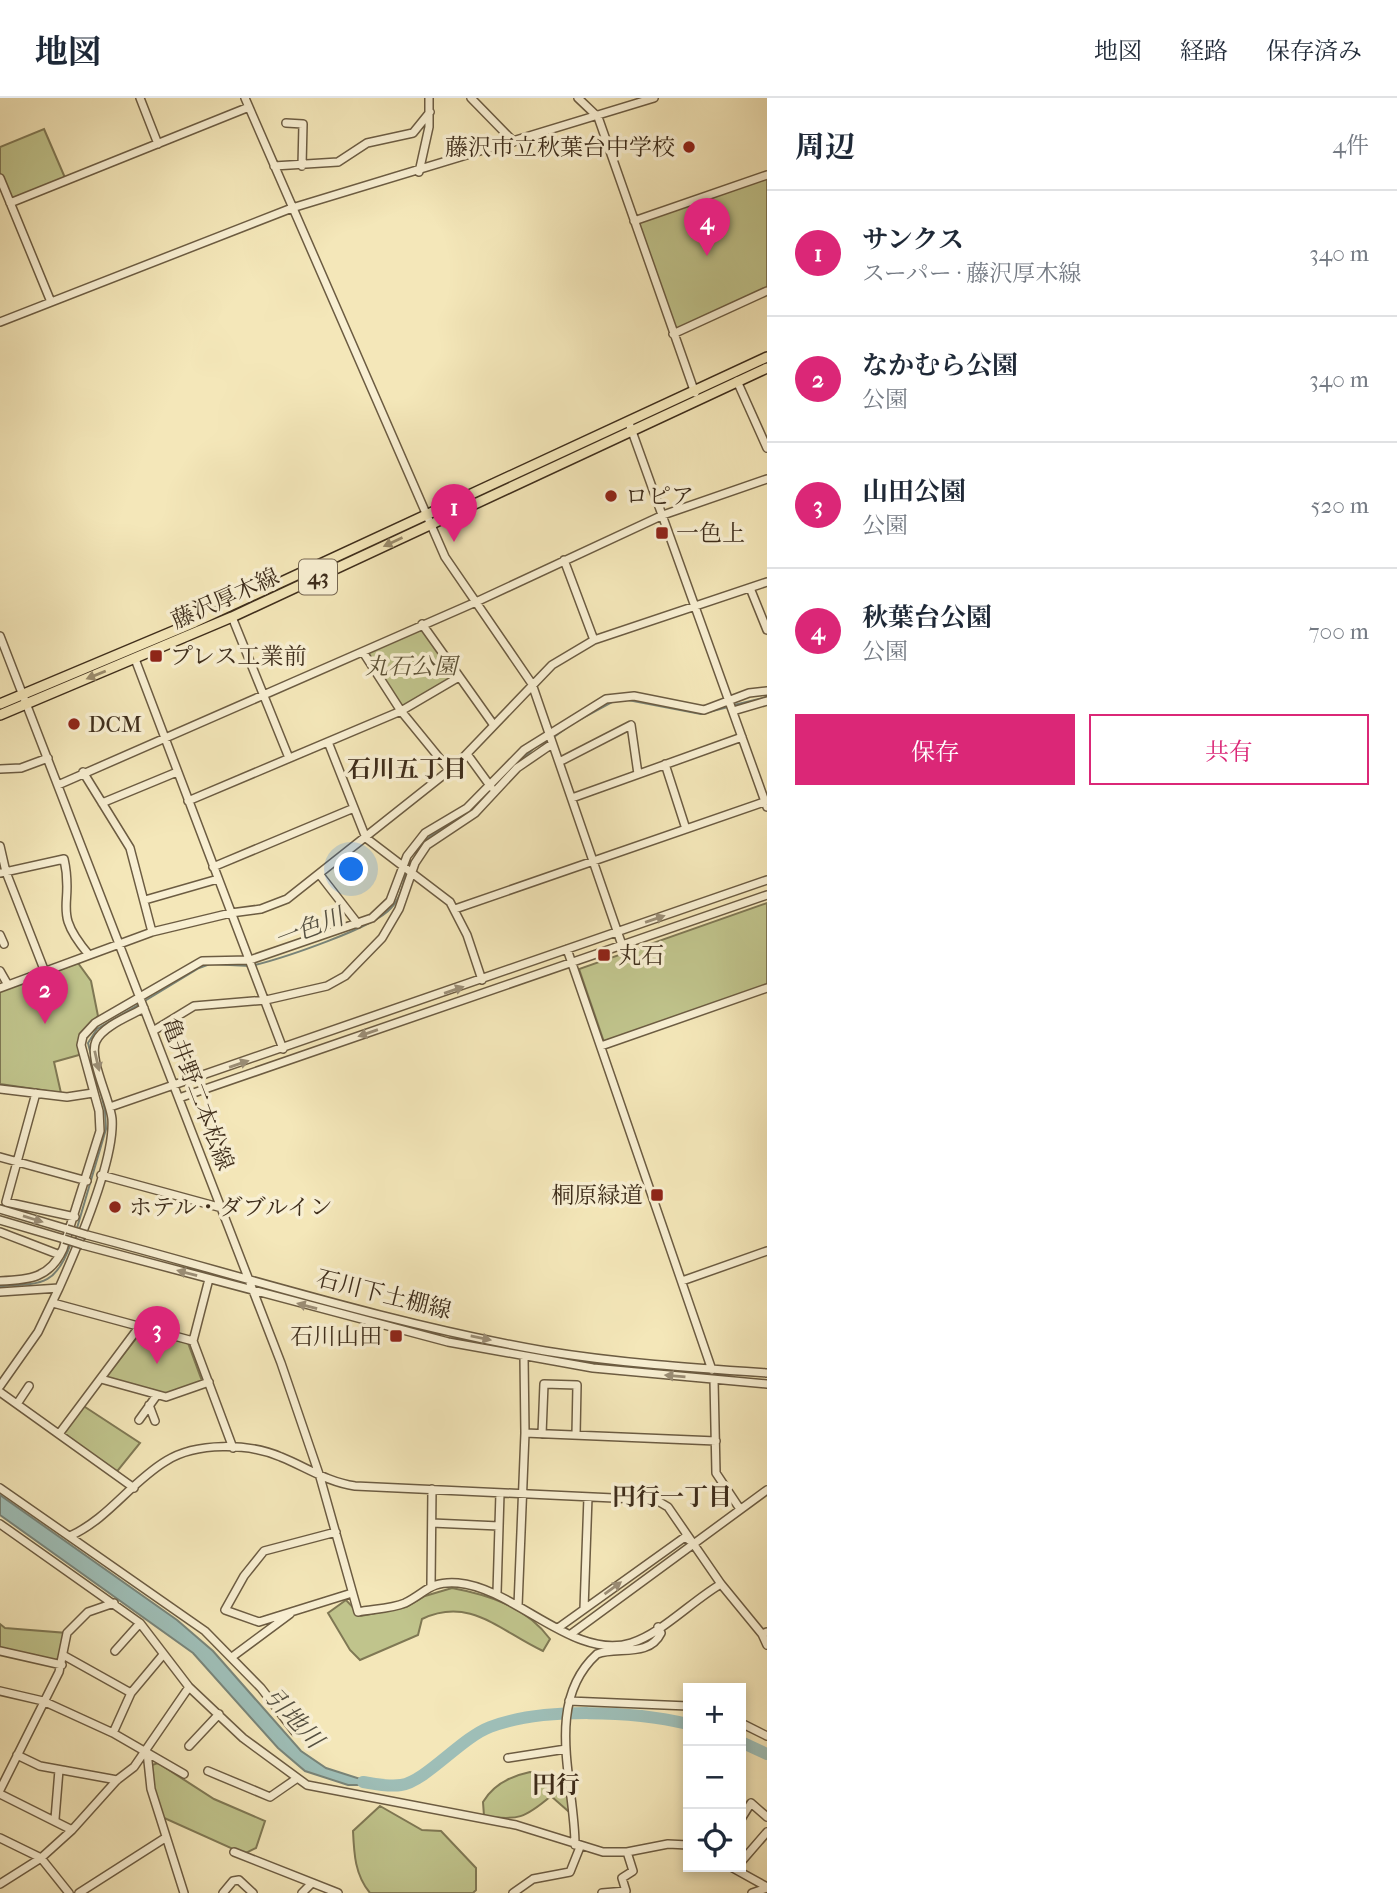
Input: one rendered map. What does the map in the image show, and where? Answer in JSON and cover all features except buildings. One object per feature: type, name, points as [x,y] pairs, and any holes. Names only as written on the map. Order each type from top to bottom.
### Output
[{"type":"main road","name":"藤沢厚木線","points":[[0,715],[24,700],[631,427],[697,396],[767,357]]},
{"type":"main road","name":"藤沢厚木線","points":[[697,396],[767,368]]},
{"type":"main road","name":"藤沢厚木線","points":[[0,705],[24,700],[135,659],[232,617],[429,520]]},
{"type":"street","points":[[140,98],[158,144]]},
{"type":"street","points":[[245,98],[445,557],[532,684],[622,945]]},
{"type":"street","points":[[419,172],[430,112],[429,98]]},
{"type":"street","points":[[471,98],[514,142]]},
{"type":"street","points":[[578,98],[598,117],[697,396]]},
{"type":"street","points":[[0,322],[292,208],[419,172],[654,98]]},
{"type":"street","points":[[10,204],[249,107]]},
{"type":"street","points":[[274,166],[338,162],[367,143],[405,137],[413,133],[430,112]]},
{"type":"street","points":[[286,123],[303,124],[302,166]]},
{"type":"street","points":[[634,221],[767,175]]},
{"type":"street","points":[[0,178],[51,302]]},
{"type":"street","points":[[673,334],[767,291]]},
{"type":"street","points":[[737,381],[767,448]]},
{"type":"street","points":[[455,909],[766,803],[631,427]]},
{"type":"street","points":[[58,785],[422,624],[476,603],[663,515],[767,478]]},
{"type":"street","points":[[564,560],[594,640]]},
{"type":"street","points":[[0,971],[4,987],[152,932],[273,906],[320,874],[450,771],[532,684],[568,653],[594,640],[767,582]]},
{"type":"street","points":[[750,588],[767,630]]},
{"type":"street","points":[[232,617],[266,695],[289,758]]},
{"type":"street","points":[[422,624],[493,724]]},
{"type":"street","name":"亀井野二本松線","points":[[0,636],[253,1291],[320,1477],[358,1612],[404,1603],[431,1585]]},
{"type":"street","points":[[362,652],[401,711],[450,771]]},
{"type":"street","points":[[135,659],[283,1049]]},
{"type":"street","points":[[188,801],[401,711],[459,677]]},
{"type":"street","points":[[731,705],[767,691]]},
{"type":"street","points":[[153,1031],[194,1006],[266,1000],[327,986],[353,969],[375,947],[391,923],[411,872],[427,845],[475,813],[517,768],[550,739],[614,696],[634,696],[698,710],[767,701]]},
{"type":"street","points":[[559,762],[631,724],[638,774]]},
{"type":"street","points":[[572,798],[742,737]]},
{"type":"street","points":[[0,1386],[38,1332],[53,1303],[101,1175],[110,1142],[110,1107],[94,1053],[96,1042],[142,1003],[202,961],[252,963],[372,918],[390,901],[418,840],[467,808],[524,750],[550,739]]},
{"type":"street","points":[[328,742],[366,838],[445,897],[455,909],[482,980]]},
{"type":"street","points":[[467,754],[496,793]]},
{"type":"street","points":[[0,769],[21,768],[48,758]]},
{"type":"street","points":[[664,764],[686,829]]},
{"type":"street","points":[[83,772],[130,848],[152,932]]},
{"type":"street","points":[[102,803],[177,772]]},
{"type":"street","points":[[213,867],[354,808]]},
{"type":"street","points":[[0,846],[3,872],[45,972]]},
{"type":"street","points":[[3,872],[64,859],[68,877],[64,908],[67,925],[89,955]]},
{"type":"street","points":[[320,874],[358,924]]},
{"type":"street","points":[[145,900],[218,879]]},
{"type":"street","points":[[110,1107],[767,880]]},
{"type":"street","points":[[179,1098],[767,895]]},
{"type":"street","points":[[567,949],[712,1370]]},
{"type":"street","points":[[601,1046],[767,988]]},
{"type":"street","points":[[0,1281],[37,1277],[53,1268],[61,1255],[87,1181],[101,1123],[82,1053],[83,1036],[94,1023],[142,1003]]},
{"type":"street","points":[[0,1089],[66,1097],[93,1093]]},
{"type":"street","points":[[36,1093],[6,1202],[75,1217]]},
{"type":"street","points":[[0,1157],[87,1181]]},
{"type":"street","points":[[101,1175],[222,1208]]},
{"type":"street","name":"石川下土棚線","points":[[0,1209],[398,1320],[534,1348],[712,1370],[767,1373]]},
{"type":"street","name":"石川下土棚線","points":[[0,1220],[397,1330],[524,1357],[638,1373],[767,1384]]},
{"type":"street","points":[[0,1232],[61,1255]]},
{"type":"street","points":[[682,1281],[767,1251]]},
{"type":"street","points":[[209,1279],[193,1341],[233,1448]]},
{"type":"street","points":[[0,1292],[59,1288]]},
{"type":"street","points":[[53,1303],[193,1341]]},
{"type":"street","points":[[59,1434],[139,1327]]},
{"type":"street","points":[[518,1606],[524,1494],[524,1357]]},
{"type":"street","points":[[102,1379],[172,1397],[209,1382]]},
{"type":"street","points":[[714,1380],[716,1473],[740,1509]]},
{"type":"street","points":[[542,1434],[544,1384],[577,1385],[576,1435]]},
{"type":"street","points":[[17,1404],[29,1386]]},
{"type":"street","points":[[0,1392],[134,1488]]},
{"type":"street","points":[[139,1420],[157,1395]]},
{"type":"street","points":[[149,1405],[155,1421]]},
{"type":"street","points":[[525,1433],[716,1441]]},
{"type":"street","points":[[70,1536],[89,1525],[176,1456],[206,1448],[233,1448],[279,1456],[320,1477],[345,1485],[664,1503],[721,1584],[764,1633],[767,1645]]},
{"type":"street","points":[[0,1488],[193,1622],[232,1657],[295,1732]]},
{"type":"street","points":[[432,1489],[431,1585],[461,1583],[497,1593],[558,1628],[596,1643],[620,1645],[642,1638],[721,1584]]},
{"type":"street","points":[[570,1634],[691,1548],[692,1542],[767,1490]]},
{"type":"street","points":[[497,1593],[500,1493]]},
{"type":"street","points":[[584,1609],[588,1497]]},
{"type":"street","points":[[432,1523],[499,1526]]},
{"type":"street","points":[[0,1524],[140,1623],[162,1656],[189,1687],[243,1738],[296,1779],[317,1788],[516,1825],[577,1846],[608,1853],[668,1844],[683,1845]]},
{"type":"street","points":[[336,1532],[264,1551],[244,1576],[225,1610],[253,1622],[352,1593]]},
{"type":"street","points":[[558,1628],[685,1537],[692,1542]]},
{"type":"street","points":[[72,1830],[0,1792],[61,1665],[67,1633],[98,1607],[114,1603]]},
{"type":"street","points":[[232,1657],[293,1611]]},
{"type":"street","points":[[115,1651],[140,1623]]},
{"type":"street","points":[[513,1893],[533,1878],[570,1872],[577,1846],[564,1730],[569,1702],[584,1671],[597,1654],[639,1648],[659,1638],[661,1633],[658,1627]]},
{"type":"street","points":[[0,1651],[61,1665]]},
{"type":"street","points":[[63,1655],[131,1693]]},
{"type":"street","points":[[113,1733],[131,1693],[162,1656]]},
{"type":"street","points":[[1,1883],[41,1858],[72,1830],[117,1780],[134,1767],[147,1752],[189,1687]]},
{"type":"street","points":[[0,1701],[2,1692],[43,1701],[113,1733],[184,1774]]},
{"type":"street","points":[[569,1702],[683,1706]]},
{"type":"street","points":[[189,1746],[219,1714]]},
{"type":"street","points":[[746,1726],[767,1736]]},
{"type":"street","points":[[508,1758],[566,1749]]},
{"type":"street","points":[[147,1752],[151,1789],[184,1893]]},
{"type":"street","points":[[17,1755],[40,1766],[117,1780]]},
{"type":"street","points":[[55,1819],[59,1770]]},
{"type":"street","points":[[208,1771],[265,1796],[275,1795],[296,1779]]},
{"type":"street","points":[[746,1811],[751,1803],[767,1817]]},
{"type":"street","points":[[746,1856],[767,1832]]},
{"type":"street","points":[[0,1838],[41,1858],[69,1893]]},
{"type":"street","points":[[79,1893],[165,1838]]},
{"type":"street","points":[[234,1852],[338,1893]]},
{"type":"street","points":[[602,1893],[626,1891],[622,1878],[633,1871],[627,1852]]},
{"type":"street","points":[[742,1872],[767,1887]]},
{"type":"street","points":[[223,1893],[233,1881],[239,1880],[253,1893]]},
{"type":"street","points":[[302,1893],[312,1882]]},
{"type":"street","points":[[754,1893],[767,1887]]},
{"type":"green space","points":[[44,129],[66,180],[10,203],[0,178],[0,147]]},
{"type":"green space","points":[[767,172],[767,291],[673,334],[634,221]]},
{"type":"green space","name":"丸石公園","points":[[422,624],[459,677],[401,711],[363,652]]},
{"type":"green space","points":[[767,903],[767,985],[604,1042],[579,969]]},
{"type":"green space","points":[[78,963],[91,981],[98,1016],[83,1033],[79,1055],[54,1062],[61,1093],[0,1084],[0,991]]},
{"type":"green space","points":[[141,1332],[188,1343],[202,1381],[165,1394],[109,1379],[107,1376]]},
{"type":"green space","points":[[82,1405],[140,1443],[115,1474],[59,1434]]},
{"type":"green space","points":[[452,1588],[480,1594],[506,1604],[530,1619],[550,1639],[543,1651],[484,1619],[455,1611],[422,1619],[418,1635],[360,1660],[350,1650],[328,1613],[346,1600],[361,1616],[406,1607],[425,1596]]},
{"type":"green space","points":[[0,1624],[5,1628],[67,1633],[62,1665],[0,1651]]},
{"type":"green space","points":[[158,1763],[214,1799],[265,1821],[256,1848],[244,1854],[162,1817],[152,1783],[152,1765]]},
{"type":"green space","points":[[530,1772],[554,1777],[573,1802],[576,1818],[551,1796],[520,1816],[484,1816],[483,1802],[497,1786]]},
{"type":"green space","points":[[380,1806],[422,1830],[441,1831],[476,1868],[476,1890],[473,1893],[370,1893],[358,1872],[353,1831]]},
{"type":"water","points":[[0,1495],[177,1620],[213,1651],[301,1751],[326,1768],[379,1785],[348,1785],[305,1771],[278,1748],[193,1653],[0,1515]]},
{"type":"waterway","name":"一色川","points":[[734,705],[767,697]]},
{"type":"waterway","name":"一色川","points":[[628,700],[701,714],[728,707]]},
{"type":"waterway","name":"一色川","points":[[577,721],[612,702]]},
{"type":"waterway","name":"一色川","points":[[554,737],[569,726]]},
{"type":"waterway","name":"一色川","points":[[539,745],[549,739]]},
{"type":"waterway","name":"一色川","points":[[498,783],[534,748]]},
{"type":"waterway","name":"一色川","points":[[408,868],[425,840],[480,803]]},
{"type":"waterway","name":"一色川","points":[[255,965],[327,941],[381,916],[397,900],[406,873]]},
{"type":"waterway","name":"一色川","points":[[143,1002],[210,964],[250,966]]},
{"type":"waterway","name":"一色川","points":[[77,1228],[106,1129],[105,1110],[88,1043],[97,1029],[138,1005]]},
{"type":"waterway","name":"一色川","points":[[0,1286],[46,1280],[59,1268],[71,1243]]},
{"type":"waterway","name":"引地川","points":[[363,1782],[392,1786],[411,1782],[467,1740],[490,1727],[535,1716],[616,1714],[683,1723]]},
{"type":"waterway","name":"引地川","points":[[746,1744],[767,1754]]},
{"type":"place","name":"藤沢市立秋葉台中学校","points":[[689,147]]},
{"type":"place","name":"秋葉台公園","points":[[707,256]]},
{"type":"place","name":"ロピア","points":[[611,496]]},
{"type":"place","name":"一色上","points":[[662,533]]},
{"type":"place","name":"サンクス","points":[[454,542]]},
{"type":"place","name":"プレス工業前","points":[[156,656]]},
{"type":"place","name":"DCM","points":[[74,724]]},
{"type":"place","name":"丸石","points":[[604,955]]},
{"type":"place","name":"なかむら公園","points":[[45,1024]]},
{"type":"place","name":"桐原緑道","points":[[657,1195]]},
{"type":"place","name":"ホテル・ダブルイン","points":[[115,1207]]},
{"type":"place","name":"石川山田","points":[[396,1336]]},
{"type":"place","name":"山田公園","points":[[157,1364]]},
{"type":"district","name":"石川五丁目","points":[[407,769]]},
{"type":"district","name":"円行一丁目","points":[[672,1497]]},
{"type":"district","name":"円行","points":[[556,1785]]}]
